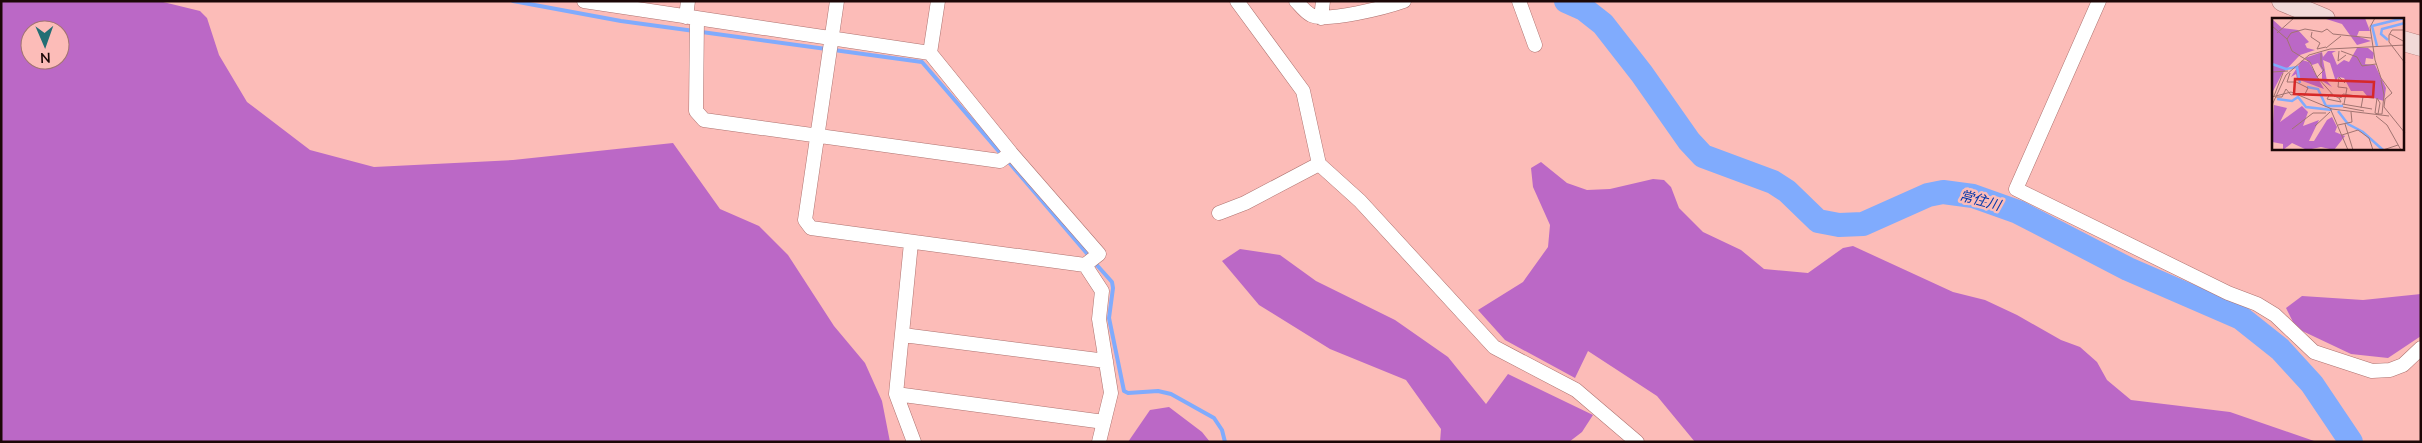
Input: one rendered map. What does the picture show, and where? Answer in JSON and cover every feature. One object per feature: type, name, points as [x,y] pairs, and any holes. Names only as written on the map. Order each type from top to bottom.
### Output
[{"type":"main road","points":[[2282,1],[2323,18]]},
{"type":"main road","points":[[2404,41],[2421,46]]},
{"type":"street","points":[[584,1],[694,24],[831,46],[930,53]]},
{"type":"street","points":[[688,1],[694,24],[696,111],[704,120],[818,136],[1006,157]]},
{"type":"street","points":[[837,1],[805,220],[811,228],[911,243],[1090,261],[1099,254],[1006,157],[930,53],[938,1]]},
{"type":"street","points":[[1237,1],[1303,91],[1319,164],[1360,201],[1494,347],[1576,390],[1637,442]]},
{"type":"street","points":[[1296,1],[1311,15],[1321,18],[1359,13],[1404,1]]},
{"type":"street","points":[[1321,18],[1323,1]]},
{"type":"street","points":[[1519,1],[1535,45]]},
{"type":"street","points":[[2099,1],[2016,189],[2228,293],[2257,304],[2275,315],[2314,352],[2372,371],[2390,370],[2403,365],[2421,348]]},
{"type":"street","points":[[1219,213],[1245,203],[1319,164]]},
{"type":"street","points":[[911,243],[896,394],[914,442]]},
{"type":"street","points":[[1090,261],[1102,291],[1099,319],[1111,393],[1099,442]]},
{"type":"street","points":[[903,335],[1106,361]]},
{"type":"street","points":[[896,394],[1104,422]]},
{"type":"shaded area","points":[[1,1],[159,1],[200,11],[207,18],[219,55],[247,102],[310,150],[374,167],[513,160],[673,143],[720,209],[759,226],[788,255],[834,326],[865,363],[882,401],[890,442],[1,442]]},
{"type":"shaded area","points":[[1541,162],[1567,183],[1587,190],[1610,189],[1653,179],[1664,180],[1671,187],[1679,208],[1703,232],[1741,250],[1764,269],[1808,273],[1843,248],[1853,246],[1953,292],[1985,300],[2017,315],[2061,340],[2080,347],[2097,362],[2107,380],[2131,400],[2230,412],[2317,442],[1695,442],[1657,396],[1588,351],[1575,378],[1505,340],[1478,310],[1523,282],[1548,247],[1550,225],[1533,187],[1531,168]]},
{"type":"shaded area","points":[[1240,249],[1280,255],[1316,281],[1395,320],[1448,357],[1486,404],[1508,374],[1593,415],[1582,432],[1569,442],[1440,442],[1441,429],[1406,380],[1330,349],[1259,305],[1222,261]]},
{"type":"shaded area","points":[[2421,294],[2421,336],[2388,358],[2351,354],[2296,328],[2286,308],[2302,296],[2363,300]]},
{"type":"shaded area","points":[[1169,407],[1202,432],[1210,442],[1128,442],[1150,410]]},
{"type":"waterway","points":[[513,1],[621,21],[922,62],[1002,155]]},
{"type":"waterway","name":"常住川","points":[[1566,1],[1584,9],[1603,24],[1642,74],[1689,141],[1703,156],[1773,182],[1787,191],[1818,221],[1839,225],[1863,224],[1928,195],[1943,192],[1973,196],[2018,212],[2128,269],[2241,318],[2280,349],[2312,384],[2351,442]]},
{"type":"waterway","points":[[1007,160],[1090,257]]},
{"type":"waterway","points":[[1095,263],[1112,282],[1109,318],[1124,391],[1128,393],[1158,391],[1171,394],[1214,418],[1222,430],[1225,442]]}]
